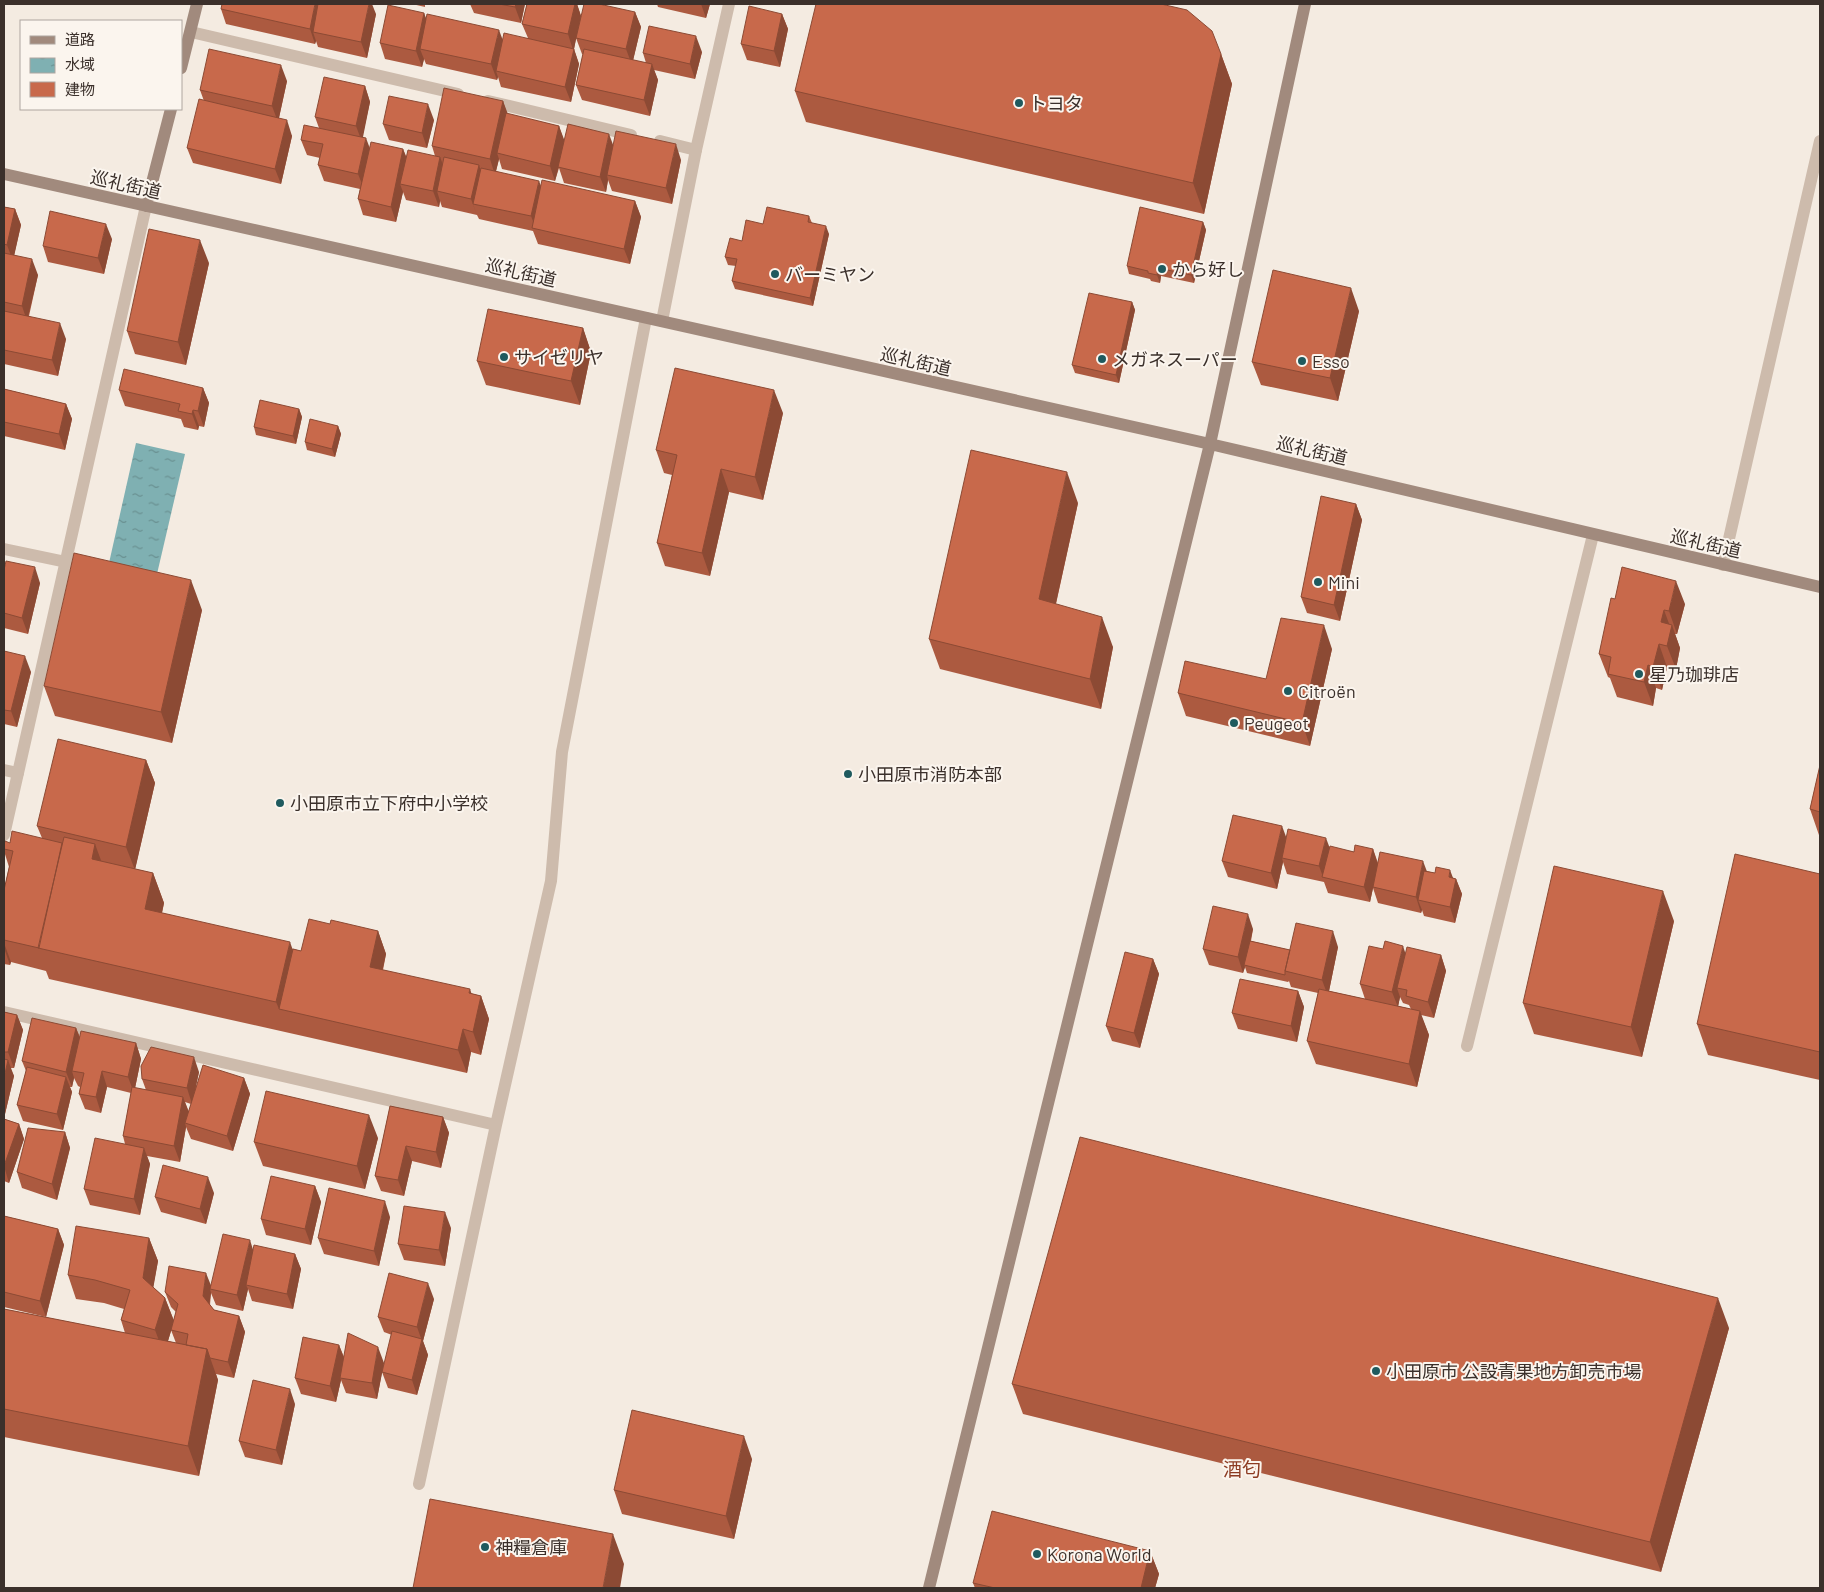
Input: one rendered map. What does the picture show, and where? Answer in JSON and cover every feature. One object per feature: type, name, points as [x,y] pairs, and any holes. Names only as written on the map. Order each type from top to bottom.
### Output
[{"type":"street","points":[[182,64],[197,4]]},
{"type":"street","points":[[662,321],[696,150],[729,4]]},
{"type":"street","points":[[929,1588],[1210,444],[1305,4]]},
{"type":"street","points":[[190,32],[696,150]]},
{"type":"street","points":[[4,835],[146,206],[171,110]]},
{"type":"street","points":[[1724,565],[1820,141]]},
{"type":"street","name":"巡礼街道","points":[[4,174],[1210,444],[1820,587]]},
{"type":"street","points":[[419,1484],[496,1124],[551,881],[562,752],[646,318]]},
{"type":"street","points":[[1467,1046],[1594,535]]},
{"type":"street","points":[[4,549],[66,562]]},
{"type":"street","points":[[4,770],[18,773]]},
{"type":"street","points":[[4,1012],[496,1124]]},
{"type":"water","points":[[136,443],[185,454],[157,574],[109,563]]},
{"type":"building","points":[[222,4],[315,4],[310,29],[221,9]]},
{"type":"building","points":[[318,4],[369,4],[361,42],[313,32]]},
{"type":"building","points":[[499,4],[516,4],[515,7]]},
{"type":"building","points":[[527,4],[575,4],[568,34],[522,24]]},
{"type":"building","points":[[584,4],[599,4],[635,12],[626,49],[576,38]]},
{"type":"building","name":"トヨタ","points":[[816,4],[1161,4],[1187,10],[1212,31],[1221,54],[1193,183],[795,91]]},
{"type":"building","points":[[388,5],[424,13],[416,51],[380,43]]},
{"type":"building","points":[[749,6],[782,14],[774,51],[741,44]]},
{"type":"building","points":[[427,14],[499,30],[491,64],[420,49]]},
{"type":"building","points":[[649,26],[696,36],[690,64],[643,53]]},
{"type":"building","points":[[504,33],[574,49],[565,87],[496,71]]},
{"type":"building","points":[[209,49],[281,65],[272,106],[200,90]]},
{"type":"building","points":[[584,49],[652,64],[644,100],[576,85]]},
{"type":"building","points":[[324,77],[365,86],[356,126],[315,117]]},
{"type":"building","points":[[444,88],[503,101],[490,159],[432,146]]},
{"type":"building","points":[[389,96],[428,104],[422,133],[383,124]]},
{"type":"building","points":[[199,99],[287,120],[275,169],[187,148]]},
{"type":"building","points":[[506,113],[559,126],[550,166],[497,153]]},
{"type":"building","points":[[568,124],[609,134],[600,177],[558,167]]},
{"type":"building","points":[[304,125],[366,138],[358,174],[318,165],[323,144],[301,140]]},
{"type":"building","points":[[616,131],[676,144],[666,188],[607,175]]},
{"type":"building","points":[[371,142],[403,149],[391,207],[358,199]]},
{"type":"building","points":[[408,150],[440,157],[433,191],[400,184]]},
{"type":"building","points":[[444,157],[479,165],[471,199],[437,191]]},
{"type":"building","points":[[481,168],[539,181],[531,216],[473,204]]},
{"type":"building","points":[[542,180],[635,201],[624,249],[532,228]]},
{"type":"building","points":[[4,207],[15,209],[7,245],[4,244]]},
{"type":"building","points":[[767,207],[809,216],[808,222],[826,226],[810,298],[732,281],[737,259],[725,257],[730,238],[742,241],[746,220],[763,224]]},
{"type":"building","points":[[1140,207],[1203,222],[1191,275],[1158,268],[1157,275],[1127,266]]},
{"type":"building","points":[[50,211],[106,224],[98,258],[43,246]]},
{"type":"building","points":[[149,229],[200,240],[178,342],[127,331]]},
{"type":"building","points":[[4,253],[32,259],[22,306],[4,302]]},
{"type":"building","points":[[1273,270],[1351,288],[1330,378],[1252,362]]},
{"type":"building","points":[[1089,293],[1132,302],[1116,375],[1072,365]]},
{"type":"building","points":[[488,309],[583,328],[571,381],[477,361]]},
{"type":"building","points":[[4,311],[60,323],[52,360],[4,350]]},
{"type":"building","points":[[675,368],[774,390],[755,477],[721,469],[702,553],[657,543],[677,455],[656,450]]},
{"type":"building","points":[[124,369],[203,388],[198,411],[193,410],[192,414],[178,411],[180,404],[119,390]]},
{"type":"building","points":[[4,389],[66,404],[59,434],[4,422]]},
{"type":"building","points":[[260,400],[299,409],[293,436],[254,427]]},
{"type":"building","points":[[310,419],[338,426],[332,449],[305,442]]},
{"type":"building","points":[[971,450],[1067,472],[1039,599],[1102,617],[1090,679],[929,639]]},
{"type":"building","points":[[1321,496],[1356,504],[1334,605],[1301,597]]},
{"type":"building","points":[[74,553],[191,580],[161,712],[44,686]]},
{"type":"building","points":[[6,561],[35,567],[22,618],[4,613],[4,570]]},
{"type":"building","points":[[1622,567],[1676,581],[1669,611],[1664,610],[1661,622],[1672,625],[1667,646],[1659,644],[1653,667],[1648,665],[1644,682],[1608,674],[1611,657],[1599,654],[1611,598],[1615,599]]},
{"type":"building","points":[[1281,618],[1324,625],[1302,723],[1178,693],[1185,661],[1266,679]]},
{"type":"building","points":[[4,651],[25,656],[11,711],[4,710]]},
{"type":"building","points":[[58,739],[146,760],[126,847],[37,826]]},
{"type":"building","points":[[1820,765],[1820,812],[1810,809]]},
{"type":"building","points":[[1233,815],[1282,826],[1271,873],[1222,861]]},
{"type":"building","points":[[1288,829],[1326,838],[1319,866],[1282,858]]},
{"type":"building","points":[[12,831],[62,843],[39,948],[4,940],[4,890],[13,851],[4,849],[4,845],[5,841],[10,843]]},
{"type":"building","points":[[64,837],[95,844],[92,859],[153,873],[145,909],[290,942],[276,1002],[38,948]]},
{"type":"building","points":[[1355,845],[1373,849],[1364,887],[1322,877],[1330,846],[1354,852]]},
{"type":"building","points":[[1380,852],[1423,861],[1416,897],[1373,887]]},
{"type":"building","points":[[1735,854],[1820,874],[1820,1052],[1697,1024]]},
{"type":"building","points":[[1554,866],[1663,891],[1631,1027],[1523,1003]]},
{"type":"building","points":[[1436,867],[1450,870],[1449,877],[1456,879],[1450,907],[1418,900],[1424,871],[1435,873]]},
{"type":"building","points":[[1213,906],[1248,914],[1238,957],[1203,949]]},
{"type":"building","points":[[309,919],[330,924],[331,920],[378,931],[370,967],[470,989],[469,993],[481,996],[473,1032],[463,1029],[458,1050],[279,1009],[293,949],[301,951]]},
{"type":"building","points":[[1296,923],[1333,931],[1322,980],[1285,971]]},
{"type":"building","points":[[1250,941],[1290,950],[1285,975],[1244,965]]},
{"type":"building","points":[[1385,941],[1403,946],[1392,992],[1360,984],[1369,946],[1383,949]]},
{"type":"building","points":[[1407,947],[1441,955],[1428,1002],[1406,996],[1407,990],[1397,988]]},
{"type":"building","points":[[1125,952],[1153,959],[1134,1033],[1106,1026]]},
{"type":"building","points":[[1240,979],[1298,991],[1291,1026],[1232,1013]]},
{"type":"building","points":[[1319,989],[1420,1011],[1409,1064],[1307,1041]]},
{"type":"building","points":[[4,1012],[17,1015],[8,1052],[4,1052]]},
{"type":"building","points":[[32,1018],[76,1028],[66,1072],[22,1061]]},
{"type":"building","points":[[81,1031],[136,1043],[128,1077],[102,1071],[96,1097],[79,1094],[84,1073],[72,1071]]},
{"type":"building","points":[[151,1047],[194,1057],[187,1088],[142,1079],[141,1066]]},
{"type":"building","points":[[4,1059],[8,1060],[4,1078]]},
{"type":"building","points":[[203,1065],[244,1078],[227,1136],[185,1123]]},
{"type":"building","points":[[27,1067],[66,1077],[57,1114],[17,1105]]},
{"type":"building","points":[[132,1087],[183,1097],[174,1146],[123,1136]]},
{"type":"building","points":[[266,1091],[369,1115],[357,1166],[254,1142]]},
{"type":"building","points":[[390,1106],[443,1117],[436,1152],[406,1146],[398,1180],[375,1176]]},
{"type":"building","points":[[4,1119],[19,1124],[4,1166]]},
{"type":"building","points":[[28,1128],[65,1132],[52,1184],[17,1172]]},
{"type":"building","name":"小田原市 公設青果地方卸売市場","points":[[1080,1137],[1718,1298],[1650,1542],[1012,1384]]},
{"type":"building","points":[[95,1138],[144,1148],[134,1199],[84,1189]]},
{"type":"building","points":[[163,1165],[208,1177],[200,1209],[155,1197]]},
{"type":"building","points":[[271,1176],[315,1186],[305,1229],[261,1219]]},
{"type":"building","points":[[329,1188],[385,1201],[374,1251],[318,1238]]},
{"type":"building","points":[[404,1206],[445,1212],[439,1250],[398,1244]]},
{"type":"building","points":[[4,1216],[58,1229],[40,1301],[4,1292]]},
{"type":"building","points":[[76,1226],[149,1238],[143,1278],[165,1298],[155,1330],[121,1320],[130,1290],[68,1275]]},
{"type":"building","points":[[223,1234],[250,1240],[237,1295],[210,1289]]},
{"type":"building","points":[[254,1245],[295,1254],[287,1294],[246,1285]]},
{"type":"building","points":[[169,1266],[206,1273],[203,1296],[214,1310],[239,1316],[228,1362],[210,1358],[207,1349],[186,1345],[188,1334],[171,1330],[178,1304],[165,1292]]},
{"type":"building","points":[[389,1273],[428,1283],[417,1327],[378,1317]]},
{"type":"building","points":[[4,1309],[207,1349],[188,1446],[4,1409]]},
{"type":"building","points":[[392,1331],[422,1339],[412,1380],[382,1372]]},
{"type":"building","points":[[348,1333],[378,1347],[372,1383],[340,1378]]},
{"type":"building","points":[[303,1337],[339,1345],[330,1386],[295,1378]]},
{"type":"building","points":[[253,1380],[290,1389],[276,1450],[239,1441]]},
{"type":"building","points":[[632,1410],[744,1436],[726,1516],[614,1490]]},
{"type":"building","points":[[430,1499],[613,1534],[603,1588],[413,1588]]},
{"type":"building","points":[[992,1511],[1150,1551],[1141,1588],[995,1588],[973,1583]]},
{"type":"place","name":"トヨタ","points":[[1019,103]]},
{"type":"place","name":"から好し","points":[[1162,269]]},
{"type":"place","name":"バーミヤン","points":[[775,274]]},
{"type":"place","name":"サイゼリヤ","points":[[504,357]]},
{"type":"place","name":"メガネスーパー","points":[[1102,359]]},
{"type":"place","name":"Esso","points":[[1302,361]]},
{"type":"place","name":"Mini","points":[[1318,582]]},
{"type":"place","name":"星乃珈琲店","points":[[1639,674]]},
{"type":"place","name":"Citroën","points":[[1288,691]]},
{"type":"place","name":"Peugeot","points":[[1234,723]]},
{"type":"place","name":"小田原市消防本部","points":[[848,774]]},
{"type":"place","name":"小田原市立下府中小学校","points":[[280,803]]},
{"type":"place","name":"小田原市 公設青果地方卸売市場","points":[[1376,1371]]},
{"type":"place","name":"神糧倉庫","points":[[485,1547]]},
{"type":"place","name":"Korona World","points":[[1037,1554]]},
{"type":"district","name":"酒匂","points":[[1242,1468]]}]
